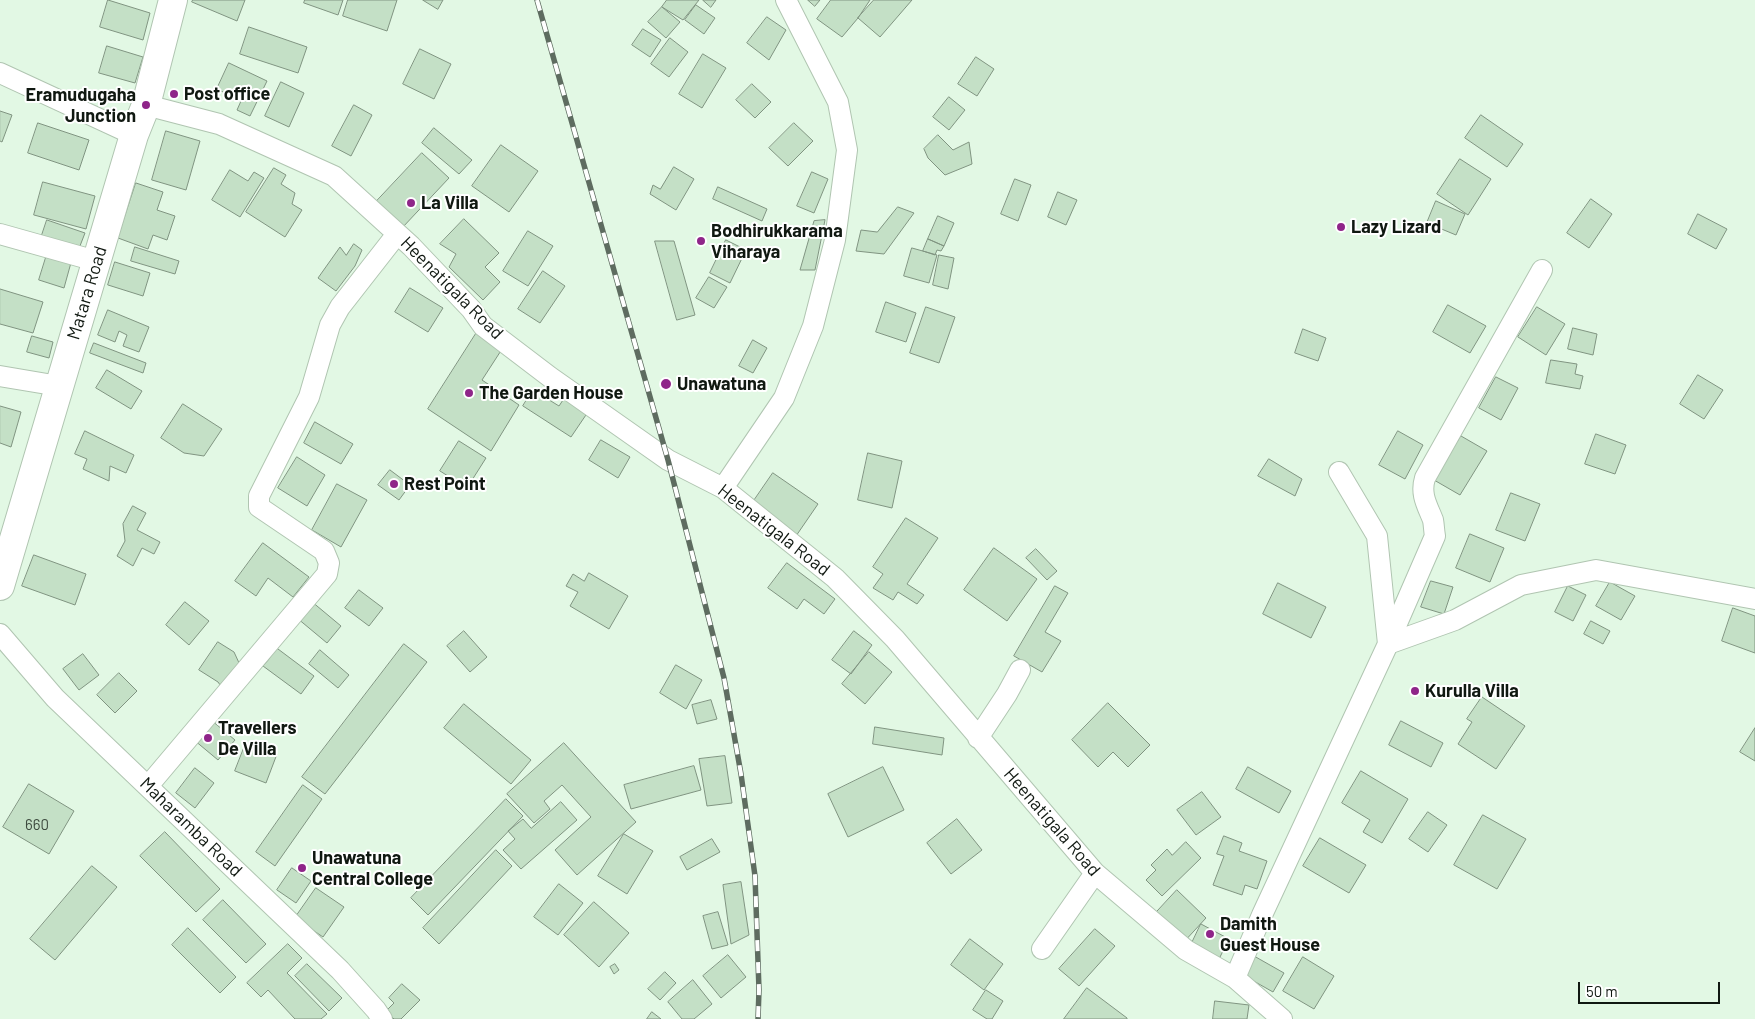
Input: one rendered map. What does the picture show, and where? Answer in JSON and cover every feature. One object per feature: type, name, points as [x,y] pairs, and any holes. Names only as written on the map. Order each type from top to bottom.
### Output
[{"type":"highway","name":"Matara Road","points":[[1,581],[134,135],[146,105],[173,0]]},
{"type":"street","points":[[724,488],[784,398],[813,326],[836,240],[847,150],[838,102],[786,0]]},
{"type":"street","points":[[0,73],[134,135]]},
{"type":"street","name":"Heenatigala Road","points":[[146,105],[219,124],[334,176],[398,234],[471,309],[483,326],[550,377],[668,460],[724,488],[835,578],[896,640],[1095,874],[1186,950],[1235,978],[1282,1019]]},
{"type":"street","points":[[0,234],[96,261]]},
{"type":"street","points":[[148,786],[327,574],[329,563],[324,551],[259,507],[259,496],[309,397],[330,325],[340,307],[398,234]]},
{"type":"street","points":[[1235,978],[1266,906],[1388,644],[1435,536],[1433,522],[1425,504],[1422,488],[1425,478],[1542,270]]},
{"type":"street","points":[[0,376],[59,386]]},
{"type":"street","points":[[1339,472],[1378,536],[1388,644]]},
{"type":"street","points":[[1388,644],[1455,620],[1521,585],[1596,570],[1755,599]]},
{"type":"street","name":"Maharamba Road","points":[[0,634],[56,698],[340,970],[373,1016]]},
{"type":"street","points":[[978,738],[1007,694],[1020,670]]},
{"type":"street","points":[[1042,948],[1095,874]]},
{"type":"building","points":[[108,0],[150,13],[143,40],[100,27]]},
{"type":"building","points":[[193,0],[245,0],[237,21],[192,2]]},
{"type":"building","points":[[305,0],[343,0],[338,15],[304,3]]},
{"type":"building","points":[[348,0],[397,0],[387,31],[343,16]]},
{"type":"building","points":[[423,0],[443,0],[438,9]]},
{"type":"building","points":[[667,0],[699,0],[683,20],[662,7]]},
{"type":"building","points":[[703,0],[716,0],[711,7]]},
{"type":"building","points":[[808,0],[820,0],[815,6]]},
{"type":"building","points":[[831,0],[870,0],[842,37],[817,19]]},
{"type":"building","points":[[874,0],[912,0],[880,37],[858,18]]},
{"type":"building","points":[[696,5],[715,18],[704,34],[685,20]]},
{"type":"building","points":[[662,7],[680,22],[666,38],[648,22]]},
{"type":"building","points":[[767,17],[786,30],[769,60],[747,43]]},
{"type":"building","points":[[249,27],[307,47],[298,73],[240,54]]},
{"type":"building","points":[[643,29],[661,40],[650,57],[632,45]]},
{"type":"building","points":[[670,38],[688,52],[669,77],[651,64]]},
{"type":"building","points":[[107,46],[143,57],[135,83],[99,73]]},
{"type":"building","points":[[420,49],[451,64],[434,99],[403,84]]},
{"type":"building","points":[[703,54],[726,68],[702,108],[679,94]]},
{"type":"building","points":[[976,57],[994,69],[977,96],[958,84]]},
{"type":"building","points":[[229,63],[267,81],[250,116],[237,110],[241,101],[217,89]]},
{"type":"building","points":[[281,82],[304,93],[289,127],[265,116]]},
{"type":"building","points":[[752,84],[771,102],[755,118],[736,100]]},
{"type":"building","points":[[949,97],[965,110],[949,130],[933,117]]},
{"type":"building","points":[[354,105],[372,115],[351,156],[332,146]]},
{"type":"building","points":[[0,111],[12,115],[2,142],[0,141]]},
{"type":"building","points":[[1481,115],[1523,144],[1507,167],[1465,138]]},
{"type":"building","points":[[38,123],[89,140],[79,170],[28,153]]},
{"type":"building","points":[[794,123],[813,141],[788,166],[769,148]]},
{"type":"building","points":[[434,128],[472,160],[459,174],[422,143]]},
{"type":"building","points":[[166,131],[200,141],[186,190],[152,180]]},
{"type":"building","points":[[938,135],[953,150],[969,142],[972,164],[945,175],[928,158],[924,149]]},
{"type":"building","points":[[501,145],[538,171],[509,212],[472,186]]},
{"type":"building","points":[[422,153],[449,178],[402,228],[375,203]]},
{"type":"building","points":[[1460,159],[1491,179],[1468,215],[1437,194]]},
{"type":"building","points":[[674,167],[694,179],[676,210],[650,194],[653,185],[660,189]]},
{"type":"building","points":[[274,168],[286,175],[281,184],[295,193],[292,204],[302,210],[285,237],[246,212]]},
{"type":"building","points":[[230,170],[248,181],[254,172],[264,178],[240,217],[212,200]]},
{"type":"building","points":[[812,172],[828,179],[814,213],[797,206]]},
{"type":"building","points":[[1015,179],[1031,185],[1018,221],[1001,214]]},
{"type":"building","points":[[43,182],[95,196],[86,229],[34,215]]},
{"type":"building","points":[[136,183],[163,192],[157,210],[175,216],[167,240],[153,235],[148,249],[118,238]]},
{"type":"building","points":[[718,187],[767,209],[762,221],[713,199]]},
{"type":"building","points":[[1058,192],[1077,200],[1066,225],[1048,217]]},
{"type":"building","points":[[1591,199],[1612,214],[1589,248],[1567,233]]},
{"type":"building","points":[[1436,201],[1465,214],[1456,235],[1427,223]]},
{"type":"building","points":[[898,207],[914,213],[884,254],[856,251],[861,230],[877,232]]},
{"type":"building","points":[[1698,214],[1727,229],[1716,249],[1688,234]]},
{"type":"building","points":[[938,216],[954,223],[944,246],[928,239]]},
{"type":"building","points":[[464,219],[499,253],[485,267],[500,282],[483,300],[449,267],[456,254],[440,244]]},
{"type":"building","points":[[47,220],[85,233],[78,251],[41,238]]},
{"type":"building","points":[[825,220],[815,270],[800,270],[814,221]]},
{"type":"building","points":[[528,231],[553,246],[528,286],[503,271]]},
{"type":"building","points":[[928,239],[944,246],[941,251],[937,250],[935,255],[923,251]]},
{"type":"building","points":[[726,240],[746,250],[730,283],[710,273]]},
{"type":"building","points":[[655,241],[674,241],[695,315],[677,320]]},
{"type":"building","points":[[354,244],[362,250],[355,266],[336,291],[318,278],[340,247],[346,255]]},
{"type":"building","points":[[135,247],[179,261],[175,274],[131,261]]},
{"type":"building","points":[[912,248],[937,255],[929,283],[904,276]]},
{"type":"building","points":[[48,251],[72,259],[64,288],[39,280]]},
{"type":"building","points":[[939,255],[954,258],[948,289],[933,285]]},
{"type":"building","points":[[115,262],[150,273],[143,296],[108,285]]},
{"type":"building","points":[[543,271],[565,286],[540,323],[518,309]]},
{"type":"building","points":[[709,277],[727,287],[714,308],[696,298]]},
{"type":"building","points":[[410,288],[443,308],[428,332],[395,312]]},
{"type":"building","points":[[0,289],[43,302],[33,333],[0,324]]},
{"type":"building","points":[[886,302],[916,313],[906,342],[876,332]]},
{"type":"building","points":[[1448,305],[1486,326],[1470,353],[1433,332]]},
{"type":"building","points":[[926,307],[955,317],[939,363],[910,353]]},
{"type":"building","points":[[1537,307],[1565,324],[1546,355],[1518,337]]},
{"type":"building","points":[[108,310],[149,327],[139,352],[123,346],[127,335],[119,331],[115,342],[98,335]]},
{"type":"building","points":[[1573,328],[1597,334],[1593,355],[1568,349]]},
{"type":"building","name":"The Garden House","points":[[479,329],[504,346],[482,380],[519,405],[491,451],[428,409]]},
{"type":"building","points":[[1303,329],[1326,338],[1318,361],[1295,353]]},
{"type":"building","points":[[32,336],[53,342],[49,358],[27,352]]},
{"type":"building","points":[[753,340],[767,348],[753,373],[739,366]]},
{"type":"building","points":[[94,343],[146,363],[143,373],[90,353]]},
{"type":"building","points":[[1551,360],[1577,364],[1575,374],[1583,376],[1580,389],[1546,383]]},
{"type":"building","points":[[107,370],[142,391],[131,409],[96,388]]},
{"type":"building","points":[[1698,375],[1723,390],[1704,419],[1680,404]]},
{"type":"building","points":[[1496,377],[1518,388],[1501,420],[1479,408]]},
{"type":"building","points":[[533,390],[559,406],[567,394],[590,409],[571,437],[523,406]]},
{"type":"building","points":[[183,404],[222,429],[204,456],[184,453],[161,438]]},
{"type":"building","points":[[0,406],[21,412],[11,447],[0,443]]},
{"type":"building","points":[[315,422],[353,444],[341,464],[304,443]]},
{"type":"building","points":[[85,431],[134,455],[126,473],[110,466],[109,481],[83,469],[87,459],[75,454]]},
{"type":"building","points":[[1398,431],[1423,445],[1405,479],[1379,465]]},
{"type":"building","points":[[1596,434],[1626,445],[1615,474],[1585,464]]},
{"type":"building","points":[[1461,436],[1487,451],[1460,495],[1434,480]]},
{"type":"building","points":[[601,440],[630,457],[618,478],[589,460]]},
{"type":"building","points":[[459,441],[486,458],[467,488],[440,471]]},
{"type":"building","points":[[868,453],[902,461],[892,508],[858,500]]},
{"type":"building","points":[[297,457],[325,475],[307,506],[278,488]]},
{"type":"building","points":[[1269,459],[1302,479],[1295,496],[1258,476]]},
{"type":"building","points":[[390,470],[410,485],[399,500],[378,485]]},
{"type":"building","points":[[773,473],[818,504],[796,536],[751,505]]},
{"type":"building","points":[[337,484],[367,500],[341,547],[312,530]]},
{"type":"building","points":[[1511,493],[1540,504],[1525,541],[1496,530]]},
{"type":"building","points":[[133,506],[146,513],[137,530],[160,542],[154,554],[142,548],[133,566],[117,556],[125,541],[123,524]]},
{"type":"building","points":[[906,518],[938,538],[907,584],[924,595],[917,604],[898,592],[893,600],[873,588],[883,574],[873,567]]},
{"type":"building","points":[[1470,534],[1504,548],[1490,582],[1456,568]]},
{"type":"building","points":[[263,543],[309,577],[293,597],[268,578],[256,596],[235,581]]},
{"type":"building","points":[[994,548],[1037,579],[1007,621],[964,590]]},
{"type":"building","points":[[1036,549],[1057,571],[1047,580],[1026,558]]},
{"type":"building","points":[[34,555],[86,574],[75,605],[22,586]]},
{"type":"building","points":[[787,563],[835,599],[824,614],[804,599],[797,609],[768,588]]},
{"type":"building","points":[[589,573],[628,596],[609,629],[570,606],[578,592],[566,586],[573,574],[584,581]]},
{"type":"building","points":[[1431,581],[1453,587],[1444,614],[1421,607]]},
{"type":"building","points":[[1610,582],[1635,596],[1621,620],[1596,606]]},
{"type":"building","points":[[1278,583],[1326,607],[1311,638],[1263,614]]},
{"type":"building","points":[[1055,586],[1068,593],[1045,632],[1061,641],[1042,672],[1014,656]]},
{"type":"building","points":[[1568,586],[1586,595],[1573,621],[1555,612]]},
{"type":"building","points":[[359,590],[383,608],[369,626],[345,608]]},
{"type":"building","points":[[311,601],[341,626],[327,643],[297,618]]},
{"type":"building","points":[[185,602],[209,621],[189,645],[166,625]]},
{"type":"building","points":[[1733,608],[1755,616],[1755,653],[1722,641]]},
{"type":"building","points":[[1591,621],[1610,631],[1603,644],[1584,634]]},
{"type":"building","points":[[464,631],[487,657],[470,672],[447,646]]},
{"type":"building","points":[[854,631],[872,645],[851,674],[832,660]]},
{"type":"building","points":[[218,642],[234,652],[240,665],[225,692],[218,682],[199,670]]},
{"type":"building","points":[[404,644],[427,662],[325,794],[302,777]]},
{"type":"building","points":[[274,646],[314,676],[301,694],[263,666],[269,659]]},
{"type":"building","points":[[320,650],[349,675],[338,688],[309,664]]},
{"type":"building","points":[[869,652],[892,672],[865,704],[842,684]]},
{"type":"building","points":[[83,654],[99,675],[79,690],[63,669]]},
{"type":"building","points":[[676,665],[702,680],[686,709],[660,693]]},
{"type":"building","points":[[119,673],[137,691],[115,713],[97,695]]},
{"type":"building","points":[[1482,697],[1525,726],[1496,769],[1458,744],[1472,722],[1467,719]]},
{"type":"building","points":[[711,700],[717,719],[697,724],[692,705]]},
{"type":"building","points":[[1108,703],[1150,745],[1128,767],[1113,752],[1098,767],[1072,740]]},
{"type":"building","points":[[464,704],[531,760],[511,784],[444,728]]},
{"type":"building","name":"Travellers De Villa","points":[[211,720],[235,740],[218,760],[194,740]]},
{"type":"building","points":[[1401,721],[1443,743],[1431,767],[1389,745]]},
{"type":"building","points":[[875,727],[944,738],[942,755],[873,744]]},
{"type":"building","points":[[1755,728],[1755,761],[1740,752]]},
{"type":"building","points":[[246,743],[277,754],[266,783],[235,771]]},
{"type":"building","points":[[564,743],[636,822],[577,875],[555,850],[591,817],[562,785],[544,801],[550,809],[534,823],[507,794]]},
{"type":"building","points":[[725,756],[732,803],[707,806],[699,759]]},
{"type":"building","points":[[694,766],[701,790],[631,809],[624,785]]},
{"type":"building","points":[[883,767],[904,810],[848,837],[828,794]]},
{"type":"building","points":[[1248,767],[1291,791],[1279,813],[1236,789]]},
{"type":"building","points":[[195,768],[214,783],[195,808],[176,793]]},
{"type":"building","points":[[1361,771],[1408,799],[1382,843],[1363,832],[1370,820],[1342,803]]},
{"type":"building","points":[[29,784],[74,811],[49,854],[3,827]]},
{"type":"building","points":[[303,785],[322,799],[275,866],[256,852]]},
{"type":"building","points":[[1202,792],[1221,817],[1196,835],[1177,810]]},
{"type":"building","points":[[506,799],[523,816],[428,915],[411,898]]},
{"type":"building","points":[[561,802],[577,820],[521,869],[503,850],[515,839],[508,831],[523,819],[531,828]]},
{"type":"building","points":[[1428,812],[1447,825],[1428,852],[1409,839]]},
{"type":"building","points":[[1483,815],[1526,839],[1497,889],[1454,865]]},
{"type":"building","points":[[957,819],[982,850],[951,874],[927,843]]},
{"type":"building","points":[[165,832],[220,889],[196,912],[140,856]]},
{"type":"building","points":[[624,834],[653,851],[627,894],[598,876]]},
{"type":"building","points":[[1224,836],[1242,843],[1239,851],[1267,861],[1257,889],[1245,885],[1242,895],[1213,885],[1224,856],[1217,854]]},
{"type":"building","points":[[1320,838],[1366,865],[1349,893],[1303,866]]},
{"type":"building","points":[[712,839],[720,852],[687,870],[680,857]]},
{"type":"building","points":[[1186,842],[1201,858],[1162,896],[1146,880],[1156,870],[1151,865],[1167,849],[1172,855]]},
{"type":"building","points":[[496,850],[512,866],[439,944],[423,928]]},
{"type":"building","points":[[92,866],[117,887],[55,960],[30,939]]},
{"type":"building","points":[[292,868],[311,881],[296,903],[277,890]]},
{"type":"building","points":[[741,882],[749,935],[731,944],[723,885]]},
{"type":"building","points":[[559,884],[583,903],[558,935],[534,917]]},
{"type":"building","points":[[316,888],[344,907],[323,937],[295,918]]},
{"type":"building","points":[[1177,890],[1206,918],[1182,944],[1153,916]]},
{"type":"building","points":[[223,900],[266,944],[246,963],[203,920]]},
{"type":"building","points":[[594,902],[629,933],[599,967],[564,935]]},
{"type":"building","points":[[718,912],[728,945],[712,949],[703,916]]},
{"type":"building","points":[[1201,924],[1229,939],[1219,959],[1191,945]]},
{"type":"building","points":[[188,928],[236,977],[220,993],[172,945]]},
{"type":"building","points":[[1095,929],[1115,946],[1079,986],[1059,969]]},
{"type":"building","points":[[970,939],[1003,964],[984,990],[951,965]]},
{"type":"building","points":[[288,944],[302,958],[287,973],[327,1014],[321,1019],[295,1019],[268,990],[261,997],[247,983]]},
{"type":"building","points":[[728,955],[746,977],[721,998],[703,976]]},
{"type":"building","points":[[1254,956],[1284,973],[1273,992],[1243,975]]},
{"type":"building","points":[[1303,957],[1334,976],[1314,1009],[1283,991]]},
{"type":"building","points":[[307,964],[342,998],[329,1011],[295,976]]},
{"type":"building","points":[[615,964],[619,970],[614,974],[610,967]]},
{"type":"building","points":[[665,972],[676,983],[660,1000],[648,989]]},
{"type":"building","points":[[693,980],[712,1004],[694,1019],[682,1019],[668,1002]]},
{"type":"building","points":[[402,984],[420,1000],[401,1019],[394,1019],[386,1011],[394,1003],[389,998]]},
{"type":"building","points":[[1087,988],[1127,1018],[1127,1019],[1064,1019]]},
{"type":"building","points":[[986,990],[1003,1001],[992,1019],[987,1019],[973,1010]]},
{"type":"building","points":[[1215,1001],[1249,1005],[1247,1019],[1213,1019]]},
{"type":"building","points":[[652,1012],[661,1019],[647,1019]]},
{"type":"railway","points":[[537,0],[668,460],[724,678],[741,774],[755,876],[759,990],[758,1019]]},
{"type":"place","name":"Post office","points":[[174,94]]},
{"type":"place","name":"Eramudugaha Junction","points":[[146,105]]},
{"type":"place","name":"La Villa","points":[[411,203]]},
{"type":"place","name":"Lazy Lizard","points":[[1341,227]]},
{"type":"place","name":"Bodhirukkarama Viharaya","points":[[701,241]]},
{"type":"place","name":"Unawatuna","points":[[666,384]]},
{"type":"place","name":"The Garden House","points":[[469,393]]},
{"type":"place","name":"Rest Point","points":[[394,484]]},
{"type":"place","name":"Kurulla Villa","points":[[1415,691]]},
{"type":"place","name":"Travellers De Villa","points":[[208,738]]},
{"type":"place","name":"Unawatuna Central College","points":[[302,868]]},
{"type":"place","name":"Damith Guest House","points":[[1210,934]]}]
